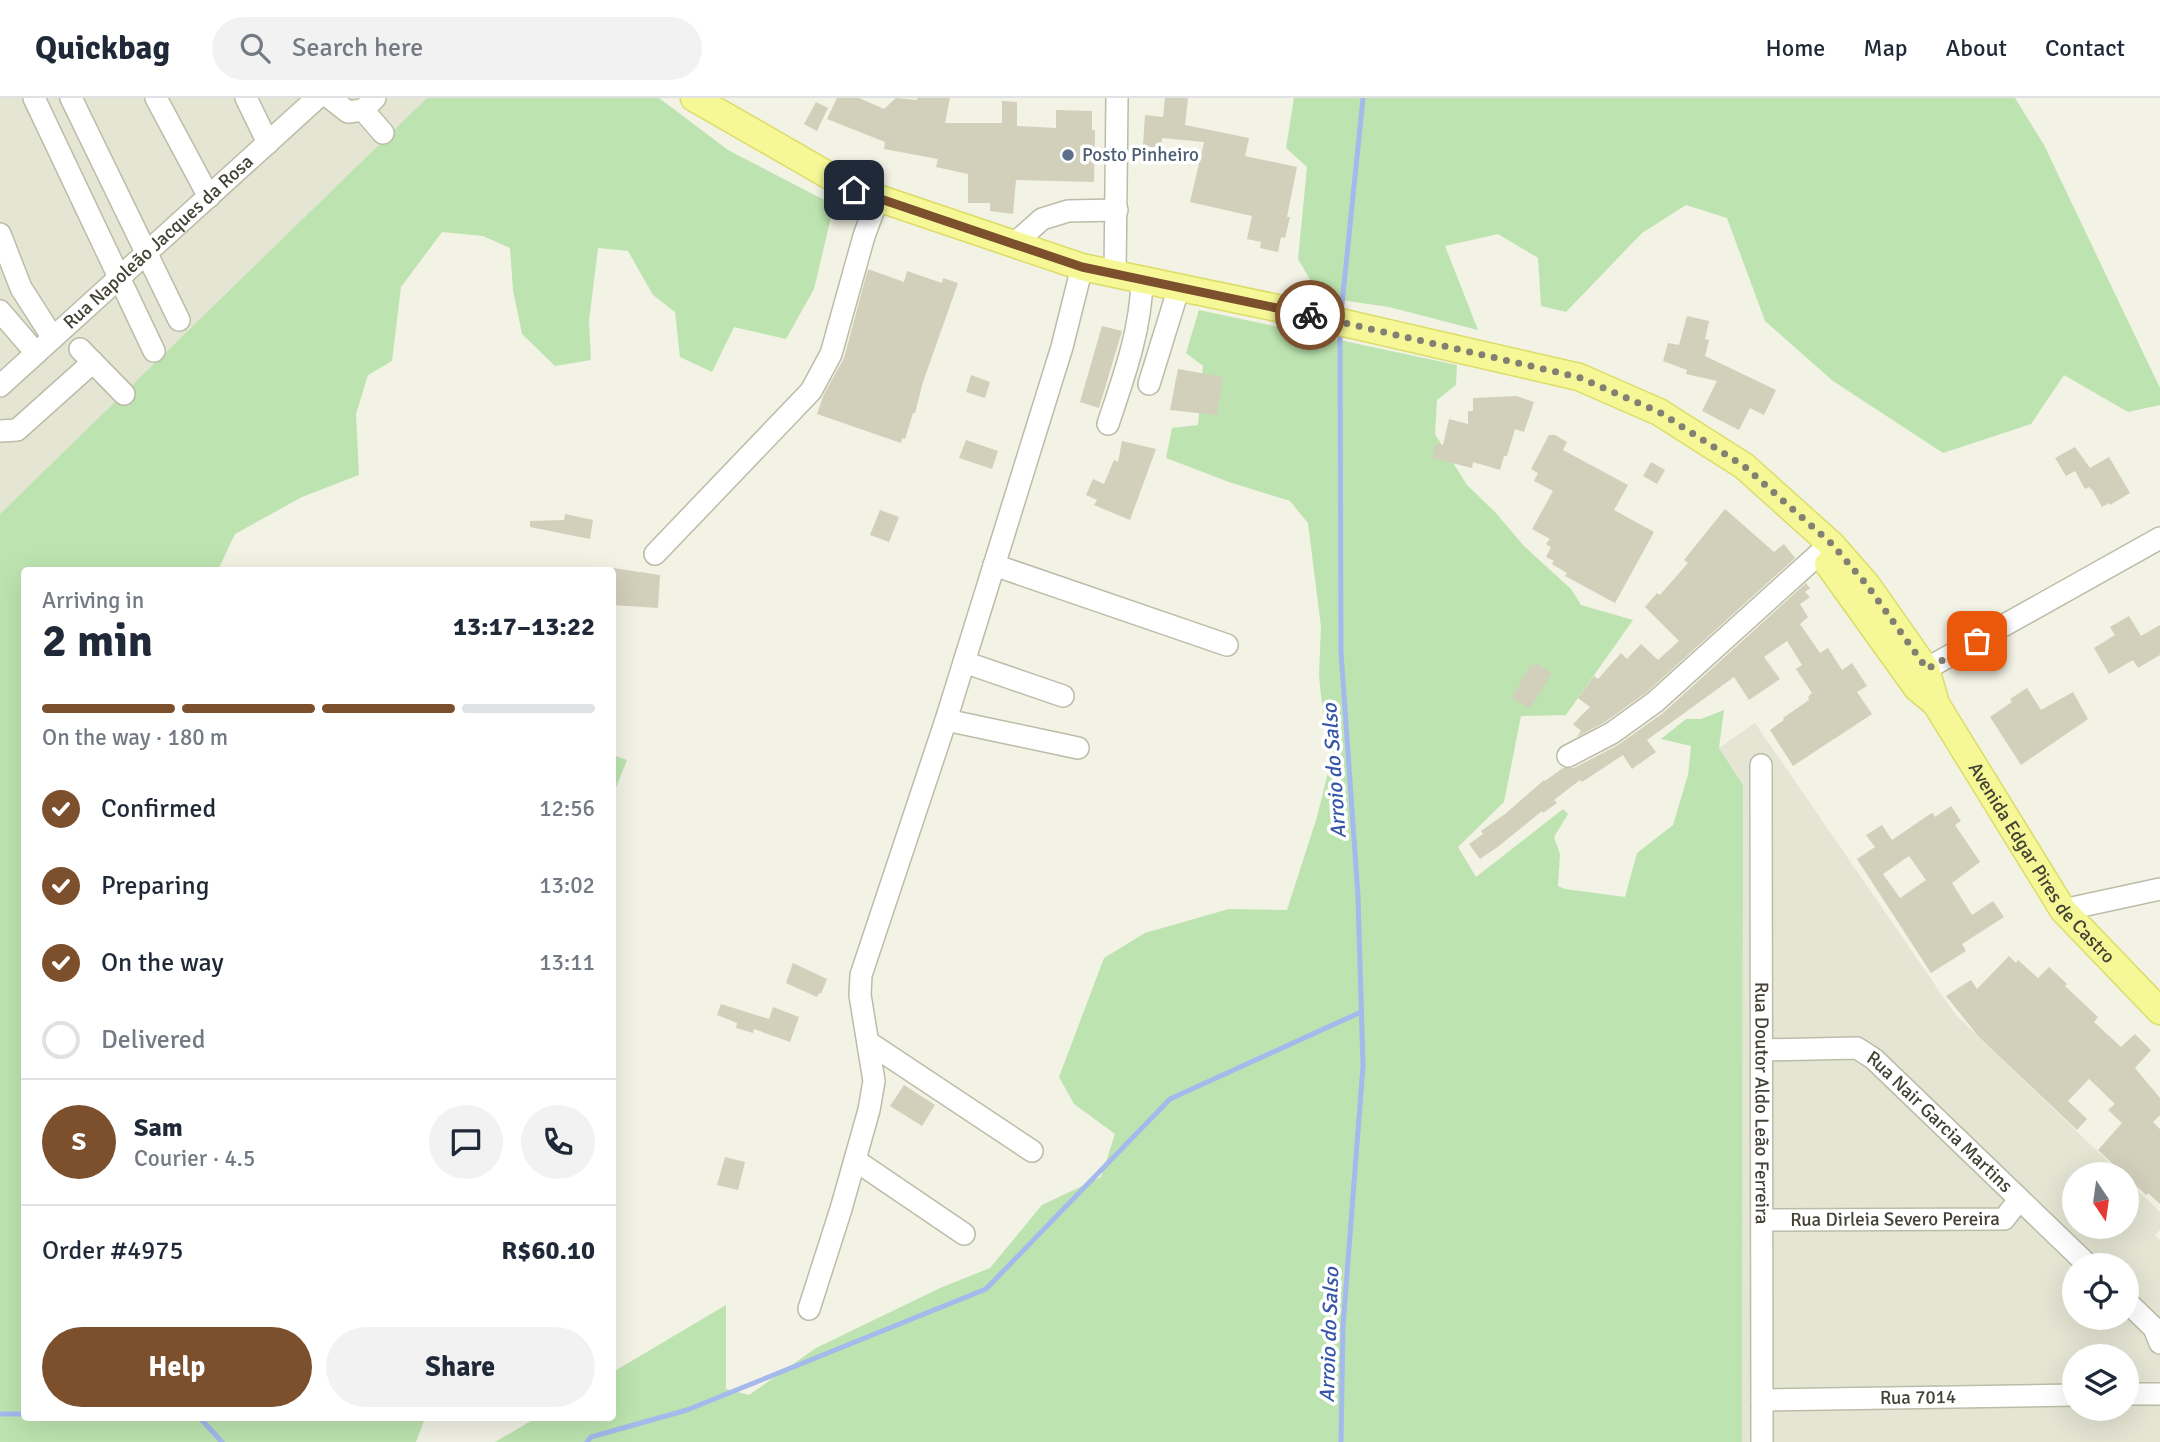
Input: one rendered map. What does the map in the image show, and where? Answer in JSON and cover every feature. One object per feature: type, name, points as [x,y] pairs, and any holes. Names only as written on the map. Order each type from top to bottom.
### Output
[{"type":"main road","name":"Avenida Edgar Pires de Castro","points":[[694,98],[854,190],[1082,267],[1328,319],[1578,377],[1659,412],[1744,466],[1832,544],[1867,585],[1927,669],[1936,704],[2063,910],[2160,1011]]},
{"type":"main road","name":"Avenida Edgar Pires de Castro","points":[[1796,512],[1820,553],[1917,688],[1936,704]]},
{"type":"street","points":[[34,98],[154,351]]},
{"type":"street","points":[[71,98],[179,320]]},
{"type":"street","points":[[156,98],[209,197]]},
{"type":"street","points":[[246,98],[268,143]]},
{"type":"street","name":"Rua Napoleão Jacques da Rosa","points":[[0,386],[317,98]]},
{"type":"street","points":[[330,98],[348,112],[369,104],[383,133]]},
{"type":"street","points":[[1115,274],[1117,98]]},
{"type":"street","points":[[655,554],[811,391],[831,354],[864,236],[878,198]]},
{"type":"street","points":[[1014,244],[1042,219],[1068,211],[1117,210]]},
{"type":"street","points":[[0,234],[21,288],[53,338]]},
{"type":"street","points":[[809,1309],[855,1160],[874,1081],[860,995],[861,975],[946,720],[1062,347],[1082,267]]},
{"type":"street","points":[[1108,424],[1133,346],[1142,300],[1142,280]]},
{"type":"street","points":[[1149,384],[1179,287]]},
{"type":"street","points":[[21,288],[0,309],[36,354]]},
{"type":"street","points":[[0,431],[17,430],[86,356],[124,394]]},
{"type":"street","points":[[1894,656],[1927,669],[2160,538]]},
{"type":"street","points":[[1568,756],[1612,733],[1655,702],[1820,553]]},
{"type":"street","points":[[994,565],[1227,645]]},
{"type":"street","points":[[964,662],[1063,696]]},
{"type":"street","points":[[946,720],[1079,748]]},
{"type":"street","name":"Rua Doutor Aldo Leão Ferreira","points":[[1761,765],[1762,1442]]},
{"type":"street","points":[[2063,910],[2160,889]]},
{"type":"street","points":[[867,1042],[1032,1151]]},
{"type":"street","name":"Rua Nair Garcia Martins","points":[[1762,1050],[1857,1048],[1874,1059],[2075,1253]]},
{"type":"street","points":[[855,1160],[964,1234]]},
{"type":"street","name":"Rua Dirleia Severo Pereira","points":[[1762,1220],[2004,1219],[2019,1200]]},
{"type":"street","points":[[2139,1314],[2154,1328],[2160,1343]]},
{"type":"street","points":[[2139,1394],[2160,1394]]},
{"type":"street","name":"Rua 7014","points":[[1762,1400],[2062,1395]]},
{"type":"shaded area","points":[[0,98],[435,98],[0,520]]},
{"type":"shaded area","points":[[1755,723],[1955,1014],[2109,1162],[2062,1162],[2062,1239],[2139,1239],[2139,1192],[2160,1212],[2160,1230],[2155,1235],[2160,1240],[2160,1442],[1742,1442],[1743,785],[1719,748]]},
{"type":"green space","points":[[427,98],[659,98],[728,150],[834,205],[814,289],[786,339],[734,327],[712,372],[680,357],[675,312],[653,295],[628,251],[598,248],[589,321],[591,360],[555,366],[522,334],[513,290],[510,248],[483,236],[442,232],[401,287],[392,361],[368,375],[356,414],[359,475],[302,497],[235,534],[219,567],[21,567],[21,1421],[424,1421],[416,1442],[0,1442],[0,514]]},
{"type":"green space","points":[[1294,98],[2015,98],[2044,145],[2160,388],[2160,405],[2128,412],[2064,375],[2031,424],[1943,453],[1833,381],[1765,321],[1727,218],[1686,205],[1642,233],[1566,312],[1541,306],[1538,258],[1498,234],[1445,246],[1478,330],[1389,307],[1320,297],[1298,259],[1307,167],[1286,148]]},
{"type":"green space","points":[[1199,310],[1457,365],[1456,385],[1437,400],[1435,434],[1467,485],[1524,546],[1571,589],[1581,605],[1633,620],[1566,715],[1521,716],[1504,802],[1458,847],[1476,877],[1563,809],[1568,814],[1554,837],[1560,854],[1558,886],[1625,897],[1637,853],[1673,825],[1688,775],[1691,746],[1661,739],[1686,719],[1701,719],[1724,710],[1719,748],[1743,785],[1742,1442],[495,1442],[531,1421],[616,1421],[616,1370],[726,1305],[726,1389],[749,1395],[816,1348],[940,1288],[990,1268],[1042,1205],[1101,1177],[1115,1134],[1074,1104],[1059,1077],[1104,958],[1145,933],[1229,909],[1287,910],[1317,817],[1333,752],[1323,715],[1319,675],[1321,627],[1308,523],[1290,501],[1166,458],[1172,428],[1198,425],[1203,366],[1186,353]]},
{"type":"green space","points":[[616,756],[627,760],[616,788]]},
{"type":"building","points":[[837,98],[859,98],[884,109],[896,98],[950,98],[945,123],[1002,123],[1002,101],[1017,102],[1017,126],[1056,128],[1056,110],[1092,111],[1092,130],[1095,130],[1094,182],[1016,180],[1013,214],[990,211],[990,203],[968,203],[968,174],[936,167],[938,159],[884,149],[885,142],[827,119]]},
{"type":"building","points":[[1165,98],[1188,98],[1185,125],[1249,138],[1245,156],[1297,167],[1287,217],[1290,217],[1278,252],[1260,248],[1261,242],[1247,239],[1252,216],[1190,202],[1204,142],[1162,138],[1161,148],[1143,146],[1145,115],[1163,117]]},
{"type":"building","points":[[816,102],[828,108],[817,131],[804,124]]},
{"type":"building","points":[[868,269],[904,282],[907,271],[942,283],[943,278],[958,283],[923,382],[915,413],[901,443],[817,414],[824,394],[844,358]]},
{"type":"building","points":[[1687,316],[1709,321],[1705,339],[1709,340],[1705,356],[1776,390],[1764,415],[1750,408],[1739,430],[1702,411],[1717,381],[1686,374],[1687,370],[1663,361],[1668,343],[1679,345]]},
{"type":"building","points":[[1102,326],[1122,331],[1099,408],[1080,402]]},
{"type":"building","points":[[1178,369],[1223,377],[1217,415],[1170,410]]},
{"type":"building","points":[[971,375],[990,382],[985,398],[966,392]]},
{"type":"building","points":[[1516,396],[1534,402],[1524,432],[1515,429],[1500,470],[1473,462],[1472,468],[1432,458],[1435,444],[1443,445],[1449,419],[1468,424],[1468,411],[1473,411],[1473,398]]},
{"type":"building","points":[[1549,435],[1555,435],[1567,442],[1563,450],[1628,485],[1614,510],[1654,532],[1615,603],[1565,576],[1567,573],[1546,557],[1551,547],[1546,544],[1550,539],[1532,529],[1553,491],[1534,481],[1538,473],[1531,469]]},
{"type":"building","points":[[966,440],[998,451],[992,469],[959,458]]},
{"type":"building","points":[[1122,441],[1156,449],[1130,520],[1094,505],[1097,500],[1086,495],[1093,479],[1104,484],[1114,460],[1118,462]]},
{"type":"building","points":[[2075,447],[2090,468],[2109,457],[2130,493],[2102,507],[2093,491],[2089,487],[2085,489],[2075,471],[2066,476],[2055,458]]},
{"type":"building","points":[[1651,462],[1665,470],[1657,484],[1643,476]]},
{"type":"building","points":[[1725,509],[1774,552],[1784,544],[1795,558],[1647,692],[1605,722],[1577,737],[1581,731],[1573,724],[1590,707],[1578,698],[1594,676],[1598,679],[1621,653],[1627,659],[1641,644],[1658,660],[1679,641],[1645,607],[1657,593],[1660,595],[1688,563],[1684,560]]},
{"type":"building","points":[[880,510],[899,517],[889,542],[870,535]]},
{"type":"building","points":[[565,514],[593,520],[590,539],[530,527],[530,521],[564,520]]},
{"type":"building","points":[[616,568],[660,575],[658,608],[616,605]]},
{"type":"building","points":[[1806,583],[1810,588],[1805,592],[1810,597],[1800,604],[1808,617],[1800,624],[1820,653],[1828,648],[1842,670],[1852,663],[1867,686],[1857,692],[1872,714],[1793,766],[1770,730],[1809,700],[1808,697],[1812,693],[1796,669],[1802,665],[1787,641],[1764,657],[1780,679],[1749,700],[1734,677],[1647,740],[1656,752],[1632,769],[1623,755],[1582,782],[1580,780],[1554,800],[1557,803],[1543,813],[1542,811],[1480,859],[1469,844],[1483,834],[1481,831],[1544,780],[1563,768],[1574,768],[1618,745],[1663,713]]},
{"type":"building","points":[[2129,616],[2141,636],[2160,625],[2160,655],[2138,668],[2133,660],[2109,674],[2094,648],[2115,635],[2110,627]]},
{"type":"building","points":[[1536,663],[1552,673],[1530,709],[1512,698],[1531,664],[1535,666]]},
{"type":"building","points":[[2027,688],[2041,710],[2073,692],[2088,719],[2021,765],[1990,717]]},
{"type":"building","points":[[1951,806],[1961,821],[1955,825],[1980,862],[1952,883],[1972,915],[1993,901],[2004,917],[1962,944],[1966,951],[1931,973],[1857,859],[1875,847],[1866,835],[1882,825],[1892,840],[1930,814],[1933,813],[1935,817]],"holes":[[[1909,856],[1926,880],[1900,898],[1883,874]]]},
{"type":"building","points":[[2009,956],[2016,963],[2018,960],[2038,978],[2049,967],[2098,1017],[2094,1022],[2121,1047],[2135,1034],[2151,1050],[2135,1068],[2160,1098],[2160,1115],[2153,1122],[2160,1129],[2160,1204],[2139,1188],[2139,1162],[2111,1162],[2098,1150],[2122,1123],[2108,1110],[2115,1104],[2089,1079],[2068,1101],[2087,1119],[2077,1130],[1979,1037],[1946,996],[1971,980],[1977,989]]},
{"type":"building","points":[[793,963],[827,979],[821,994],[817,997],[786,983]]},
{"type":"building","points":[[721,1004],[769,1019],[773,1007],[799,1017],[790,1042],[754,1029],[753,1033],[736,1028],[737,1023],[717,1015]]},
{"type":"building","points":[[904,1085],[935,1105],[922,1126],[890,1106]]},
{"type":"building","points":[[725,1157],[745,1162],[738,1190],[717,1185]]},
{"type":"waterway","name":"Arroio do Salso","points":[[1341,314],[1363,98]]},
{"type":"waterway","name":"Arroio do Salso","points":[[1340,331],[1341,652],[1358,896],[1363,1066],[1343,1326],[1341,1442]]},
{"type":"waterway","points":[[587,1442],[591,1437],[687,1410],[986,1289],[1170,1099],[1361,1012]]},
{"type":"waterway","points":[[0,1414],[21,1414]]},
{"type":"waterway","points":[[203,1421],[222,1442]]},
{"type":"way so far","points":[[1310,315],[1578,377],[1659,412],[1744,466],[1832,544],[1867,585],[1927,669],[1977,641]]},
{"type":"place","name":"Posto Pinheiro","points":[[1068,155]]},
{"type":"route","points":[[854,190],[1082,267],[1310,315]]}]
